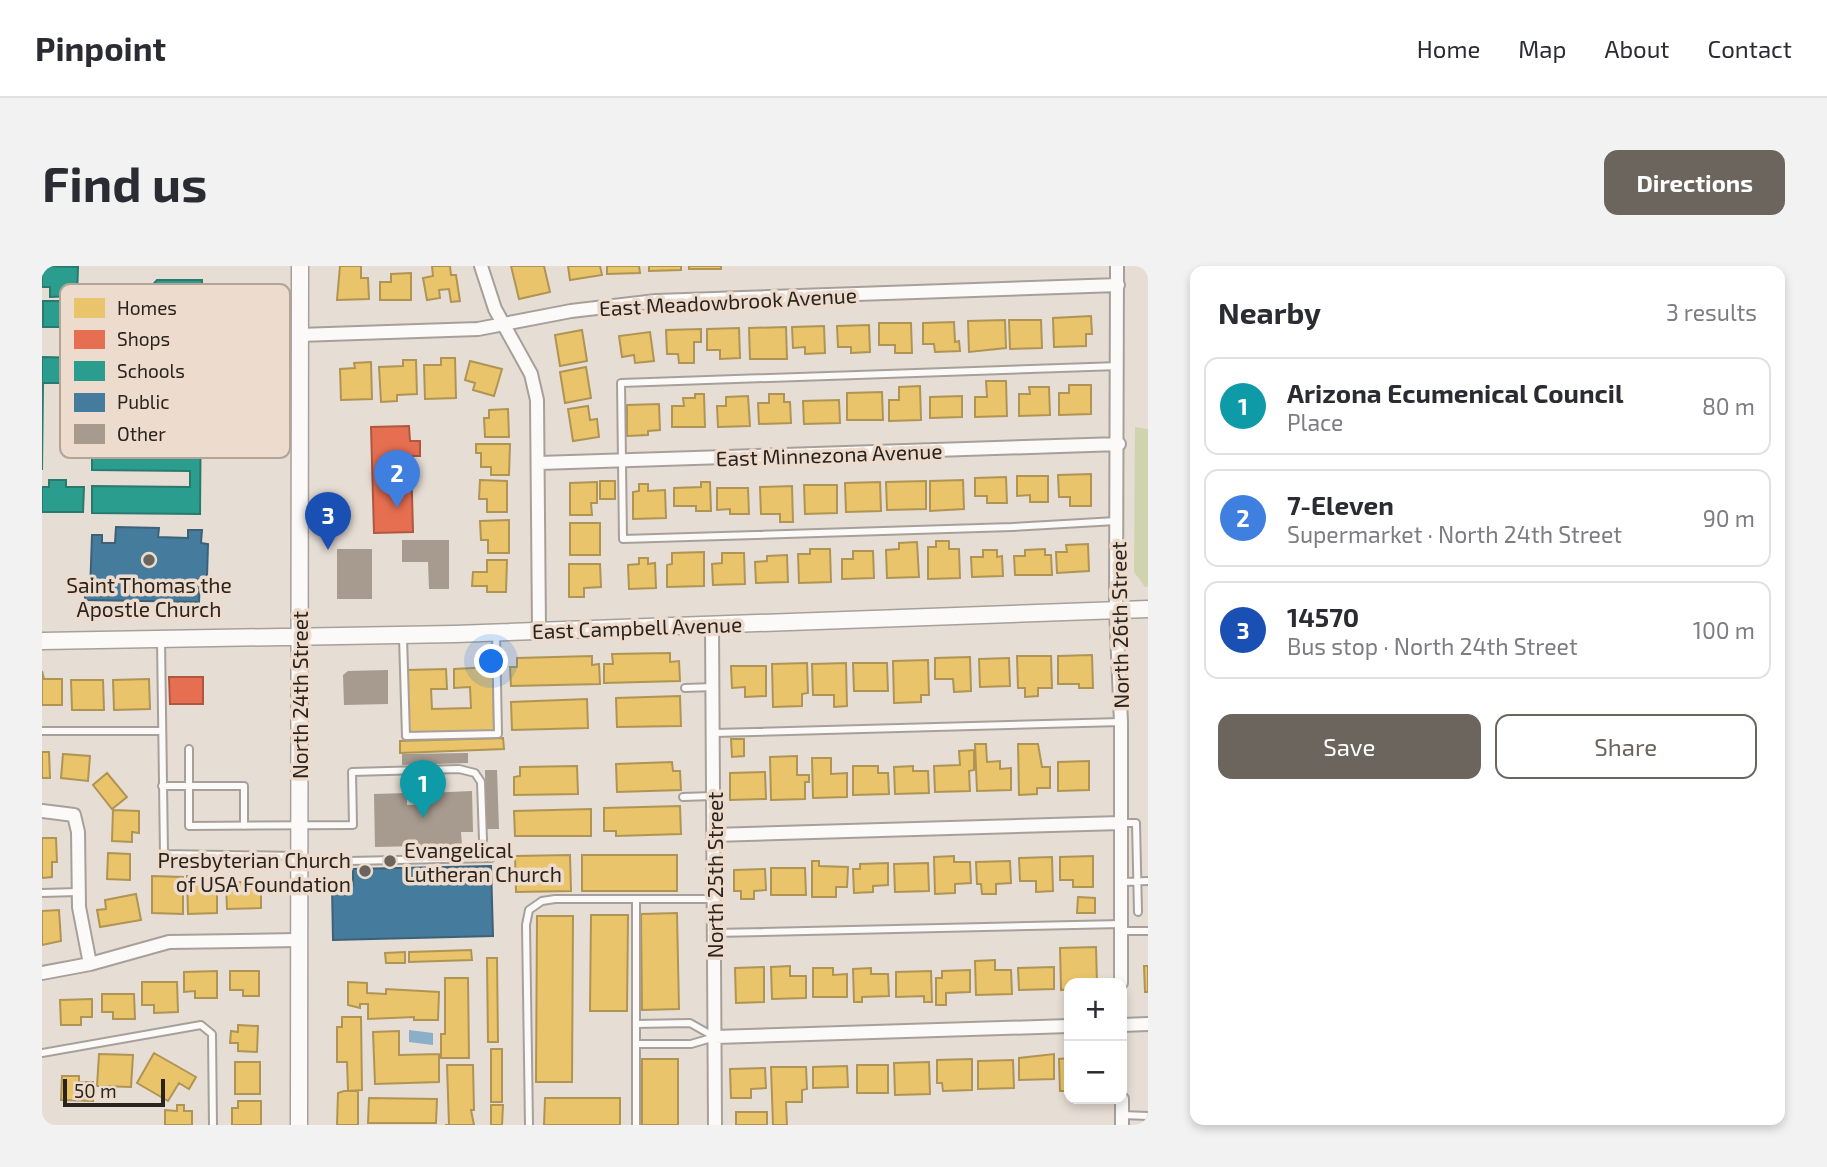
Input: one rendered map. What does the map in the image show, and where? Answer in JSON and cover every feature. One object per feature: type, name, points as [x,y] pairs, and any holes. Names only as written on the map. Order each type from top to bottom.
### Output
[{"type":"street","name":"North 24th Street","points":[[299,1125],[300,266]]},
{"type":"street","points":[[481,266],[495,309],[531,374],[538,410],[539,630]]},
{"type":"street","name":"North 26th Street","points":[[1117,266],[1119,444],[1116,610],[1121,722],[1121,978]]},
{"type":"street","name":"East Meadowbrook Avenue","points":[[299,335],[444,332],[505,326],[571,311],[656,301],[1118,285]]},
{"type":"street","name":"East Minnezona Avenue","points":[[539,463],[1119,444]]},
{"type":"street","name":"East Campbell Avenue","points":[[42,641],[403,635],[1148,609]]},
{"type":"street","name":"North 25th Street","points":[[712,625],[715,1125]]},
{"type":"street","points":[[42,811],[74,815],[78,832],[77,892],[90,964]]},
{"type":"street","points":[[713,835],[1121,823]]},
{"type":"street","points":[[42,973],[90,964],[169,942],[299,940]]},
{"type":"street","points":[[1127,1025],[1148,1024]]},
{"type":"street","points":[[715,1037],[1064,1026]]},
{"type":"lane","points":[[1118,521],[1012,527],[623,539],[621,383],[1119,366]]},
{"type":"lane","points":[[403,635],[406,736],[499,734],[496,632]]},
{"type":"lane","points":[[161,640],[164,854],[299,859],[491,858]]},
{"type":"lane","points":[[685,688],[713,687]]},
{"type":"lane","points":[[714,733],[1121,722]]},
{"type":"lane","points":[[42,731],[162,731]]},
{"type":"lane","points":[[189,749],[189,826],[353,825],[352,772],[459,769],[475,773],[481,782],[483,840]]},
{"type":"lane","points":[[162,786],[244,786],[244,826]]},
{"type":"lane","points":[[683,797],[713,796]]},
{"type":"lane","points":[[1121,823],[1136,823],[1138,912]]},
{"type":"lane","points":[[1121,882],[1148,881]]},
{"type":"lane","points":[[42,893],[77,892]]},
{"type":"lane","points":[[529,1125],[526,925],[529,910],[542,901],[555,899],[713,899]]},
{"type":"lane","points":[[636,899],[636,1125]]},
{"type":"lane","points":[[714,933],[1121,927],[1148,931]]},
{"type":"lane","points":[[636,1024],[690,1023],[715,1037]]},
{"type":"lane","points":[[42,1054],[201,1025],[212,1034],[213,1125]]},
{"type":"lane","points":[[636,1044],[691,1044],[715,1037]]},
{"type":"lane","points":[[1122,1120],[1148,1116]]},
{"type":"green space","points":[[1135,427],[1148,429],[1148,586],[1145,587],[1134,572]]},
{"type":"water","points":[[409,1030],[433,1033],[433,1045],[409,1042]]},
{"type":"building: Homes","points":[[340,266],[361,266],[361,278],[368,278],[369,299],[337,300]]},
{"type":"building: Homes","points":[[432,266],[450,266],[451,275],[456,275],[460,301],[451,302],[449,289],[439,290],[440,298],[427,300],[423,278],[433,276]]},
{"type":"building: Homes","points":[[511,266],[544,266],[550,292],[519,299]]},
{"type":"building: Homes","points":[[568,266],[600,266],[602,275],[570,280]]},
{"type":"building: Homes","points":[[607,266],[639,266],[640,273],[607,274]]},
{"type":"building: Homes","points":[[649,266],[681,266],[681,270],[649,271]]},
{"type":"building: Homes","points":[[689,266],[721,266],[721,269],[689,269]]},
{"type":"building: Homes","points":[[411,273],[411,300],[380,300],[380,282],[391,282],[391,274]]},
{"type":"building: Homes","points":[[1091,316],[1092,334],[1086,334],[1086,346],[1054,347],[1053,318]]},
{"type":"building: Homes","points":[[1005,320],[1006,348],[969,352],[968,321]]},
{"type":"building: Homes","points":[[1009,320],[1041,320],[1042,348],[1010,349]]},
{"type":"building: Homes","points":[[954,322],[955,342],[959,341],[960,351],[935,352],[934,344],[923,344],[923,323]]},
{"type":"building: Homes","points":[[879,323],[911,323],[912,353],[895,353],[895,345],[879,345]]},
{"type":"building: Homes","points":[[869,325],[870,352],[851,353],[851,347],[838,347],[837,326]]},
{"type":"building: Homes","points":[[824,326],[825,353],[805,354],[805,347],[793,348],[792,327]]},
{"type":"building: Homes","points":[[786,327],[787,359],[750,359],[749,328]]},
{"type":"building: Homes","points":[[739,328],[740,358],[720,359],[720,350],[707,350],[707,329]]},
{"type":"building: Homes","points":[[701,329],[701,342],[694,342],[694,363],[679,363],[678,354],[667,354],[666,330]]},
{"type":"building: Homes","points":[[582,330],[587,361],[560,366],[555,335]]},
{"type":"building: Homes","points":[[650,332],[654,361],[635,363],[634,355],[622,357],[619,336]]},
{"type":"building: Homes","points":[[441,358],[455,358],[456,398],[425,399],[424,365],[441,365]]},
{"type":"building: Homes","points":[[403,360],[416,360],[417,394],[397,395],[397,401],[381,402],[379,367],[403,366]]},
{"type":"building: Homes","points":[[470,361],[502,369],[494,396],[473,390],[475,383],[465,380]]},
{"type":"building: Homes","points":[[371,362],[372,399],[341,400],[340,369],[355,368],[354,363]]},
{"type":"building: Homes","points":[[586,367],[591,398],[565,403],[560,372]]},
{"type":"building: Homes","points":[[986,381],[1006,381],[1007,416],[975,417],[975,397],[987,397]]},
{"type":"building: Homes","points":[[1069,385],[1091,385],[1091,414],[1059,415],[1059,393],[1069,393]]},
{"type":"building: Homes","points":[[920,386],[921,420],[889,421],[889,400],[899,400],[899,387]]},
{"type":"building: Homes","points":[[1029,387],[1049,387],[1050,415],[1019,416],[1019,394],[1030,394]]},
{"type":"building: Homes","points":[[882,392],[883,420],[847,420],[847,393]]},
{"type":"building: Homes","points":[[695,394],[704,394],[705,427],[672,427],[672,406],[684,406],[683,398],[695,398]]},
{"type":"building: Homes","points":[[769,394],[784,394],[784,402],[790,402],[791,423],[759,424],[758,403],[769,403]]},
{"type":"building: Homes","points":[[748,396],[750,426],[718,427],[717,406],[726,406],[726,397]]},
{"type":"building: Homes","points":[[962,396],[962,417],[930,418],[930,397]]},
{"type":"building: Homes","points":[[839,400],[840,423],[804,424],[803,401]]},
{"type":"building: Homes","points":[[659,404],[660,430],[648,431],[648,435],[627,436],[627,405]]},
{"type":"building: Homes","points":[[588,406],[590,420],[597,419],[599,437],[573,441],[568,409]]},
{"type":"building: Homes","points":[[508,409],[509,437],[485,437],[484,418],[489,418],[489,410]]},
{"type":"building: Homes","points":[[476,444],[510,444],[509,475],[491,475],[491,467],[481,467],[481,453],[476,453]]},
{"type":"building: Homes","points":[[1091,474],[1091,506],[1070,506],[1070,497],[1059,497],[1058,475]]},
{"type":"building: Homes","points":[[1017,476],[1048,476],[1048,502],[1030,502],[1030,495],[1017,496]]},
{"type":"building: Homes","points":[[1006,477],[1007,503],[987,503],[987,496],[975,496],[975,478]]},
{"type":"building: Homes","points":[[480,480],[507,481],[507,512],[487,512],[487,499],[479,499]]},
{"type":"building: Homes","points":[[963,480],[964,509],[930,511],[930,481]]},
{"type":"building: Homes","points":[[600,481],[615,481],[615,499],[600,499]]},
{"type":"building: Homes","points":[[926,481],[926,509],[887,510],[886,482]]},
{"type":"building: Homes","points":[[597,482],[597,503],[591,503],[592,515],[570,515],[570,483]]},
{"type":"building: Homes","points":[[701,482],[710,482],[711,511],[696,511],[696,506],[674,506],[674,488],[701,487]]},
{"type":"building: Homes","points":[[880,482],[881,511],[846,512],[845,483]]},
{"type":"building: Homes","points":[[639,484],[648,484],[648,491],[665,490],[666,518],[633,519],[633,492],[639,491]]},
{"type":"building: Homes","points":[[804,485],[837,485],[837,513],[805,514]]},
{"type":"building: Homes","points":[[792,486],[793,522],[780,522],[780,514],[761,514],[760,487]]},
{"type":"building: Homes","points":[[717,488],[748,488],[749,514],[730,514],[730,509],[717,510]]},
{"type":"building: Homes","points":[[509,520],[509,553],[488,553],[488,540],[481,540],[480,521]]},
{"type":"building: Homes","points":[[570,523],[600,523],[600,555],[570,555]]},
{"type":"building: Homes","points":[[936,541],[949,541],[949,549],[959,549],[960,578],[928,579],[928,547],[936,547]]},
{"type":"building: Homes","points":[[917,542],[919,577],[887,578],[886,550],[899,549],[899,543]]},
{"type":"building: Homes","points":[[1088,544],[1089,571],[1057,573],[1056,552],[1067,552],[1066,545]]},
{"type":"building: Homes","points":[[810,549],[830,549],[831,582],[799,583],[798,554],[810,554]]},
{"type":"building: Homes","points":[[1045,549],[1045,555],[1051,555],[1052,575],[1015,575],[1014,556],[1025,556],[1025,550]]},
{"type":"building: Homes","points":[[983,550],[997,550],[997,557],[1002,556],[1003,576],[972,577],[971,557],[983,557]]},
{"type":"building: Homes","points":[[853,551],[873,551],[874,578],[842,579],[842,559],[853,559]]},
{"type":"building: Homes","points":[[704,552],[704,586],[667,587],[667,565],[672,564],[672,553]]},
{"type":"building: Homes","points":[[722,553],[744,553],[745,584],[713,585],[712,564],[722,563]]},
{"type":"building: Homes","points":[[787,555],[788,582],[756,583],[755,562],[767,561],[767,556]]},
{"type":"building: Homes","points":[[639,558],[648,558],[648,564],[655,563],[656,588],[629,589],[628,565],[639,564]]},
{"type":"building: Homes","points":[[487,560],[507,560],[506,592],[487,592],[487,586],[472,586],[473,572],[487,572]]},
{"type":"building: Homes","points":[[569,564],[600,564],[601,587],[584,588],[584,597],[569,597]]},
{"type":"building: Homes","points":[[670,653],[670,662],[679,661],[680,681],[604,683],[604,664],[613,664],[612,654]]},
{"type":"building: Homes","points":[[1092,655],[1093,688],[1079,688],[1079,684],[1058,684],[1058,656]]},
{"type":"building: Homes","points":[[592,656],[592,665],[599,664],[600,684],[511,686],[510,667],[517,667],[517,658]]},
{"type":"building: Homes","points":[[1017,656],[1051,656],[1052,688],[1038,688],[1038,696],[1025,697],[1025,688],[1018,688]]},
{"type":"building: Homes","points":[[970,657],[971,691],[954,692],[953,679],[935,679],[935,658]]},
{"type":"building: Homes","points":[[1009,658],[1010,686],[980,687],[979,659]]},
{"type":"building: Homes","points":[[928,660],[929,695],[921,695],[921,702],[894,703],[893,661]]},
{"type":"building: Homes","points":[[807,663],[808,693],[802,694],[802,706],[773,707],[772,664]]},
{"type":"building: Homes","points":[[846,663],[847,706],[834,707],[834,695],[813,695],[812,664]]},
{"type":"building: Homes","points":[[853,663],[887,663],[888,691],[854,691]]},
{"type":"building: Homes","points":[[731,666],[766,666],[766,696],[745,697],[745,687],[732,688]]},
{"type":"building: Homes","points":[[493,667],[494,731],[409,734],[407,670],[446,669],[447,689],[431,689],[432,709],[471,708],[470,687],[454,688],[454,669]]},
{"type":"building: Homes","points":[[42,671],[44,679],[62,679],[62,705],[42,705]]},
{"type":"building: Homes","points":[[149,679],[150,709],[114,710],[113,680]]},
{"type":"building: Homes","points":[[71,680],[103,680],[104,710],[72,710]]},
{"type":"building: Homes","points":[[680,696],[681,726],[617,727],[616,698]]},
{"type":"building: Homes","points":[[587,699],[588,728],[512,730],[511,702]]},
{"type":"building: Homes","points":[[503,738],[504,749],[400,753],[400,741]]},
{"type":"building: Homes","points":[[731,739],[744,739],[744,756],[732,757]]},
{"type":"building: Homes","points":[[975,744],[986,744],[987,762],[1000,761],[1000,769],[1011,768],[1011,790],[977,791]]},
{"type":"building: Homes","points":[[1018,744],[1038,744],[1042,767],[1050,767],[1050,788],[1037,788],[1037,794],[1019,795]]},
{"type":"building: Homes","points":[[974,750],[974,770],[969,771],[970,791],[935,792],[934,766],[960,765],[959,751]]},
{"type":"building: Homes","points":[[42,752],[49,752],[50,778],[42,778]]},
{"type":"building: Homes","points":[[63,754],[90,756],[88,781],[61,778]]},
{"type":"building: Homes","points":[[797,756],[797,775],[809,775],[809,782],[805,782],[805,799],[771,800],[770,757]]},
{"type":"building: Homes","points":[[812,758],[831,758],[831,774],[847,773],[847,797],[813,798]]},
{"type":"building: Homes","points":[[1089,761],[1089,790],[1058,791],[1058,762]]},
{"type":"building: Homes","points":[[672,762],[673,771],[680,771],[681,790],[617,792],[616,764]]},
{"type":"building: Homes","points":[[577,766],[578,794],[514,795],[514,777],[520,776],[520,767]]},
{"type":"building: Homes","points":[[853,766],[878,766],[878,773],[888,773],[889,794],[853,795]]},
{"type":"building: Homes","points":[[913,766],[913,771],[928,771],[929,793],[895,794],[894,767]]},
{"type":"building: Homes","points":[[765,772],[766,799],[730,800],[730,773]]},
{"type":"building: Homes","points":[[107,773],[127,797],[112,809],[93,785]]},
{"type":"building: Homes","points":[[680,806],[681,834],[616,836],[616,831],[604,831],[604,808]]},
{"type":"building: Homes","points":[[591,809],[591,836],[515,836],[514,811]]},
{"type":"building: Homes","points":[[113,810],[139,811],[139,833],[132,832],[132,842],[112,841]]},
{"type":"building: Homes","points":[[42,838],[56,838],[57,862],[52,862],[52,877],[42,878]]},
{"type":"building: Homes","points":[[108,853],[130,854],[130,880],[107,879]]},
{"type":"building: Homes","points":[[570,855],[571,891],[516,892],[515,856]]},
{"type":"building: Homes","points":[[582,855],[677,855],[677,891],[582,891]]},
{"type":"building: Homes","points":[[954,856],[954,862],[970,862],[971,883],[955,884],[955,893],[935,894],[934,857]]},
{"type":"building: Homes","points":[[1093,856],[1093,887],[1073,887],[1073,880],[1060,880],[1060,857]]},
{"type":"building: Homes","points":[[1052,857],[1053,891],[1036,892],[1036,881],[1020,881],[1019,858]]},
{"type":"building: Homes","points":[[812,861],[819,861],[819,866],[848,867],[847,887],[836,887],[836,897],[812,897]]},
{"type":"building: Homes","points":[[1010,861],[1011,883],[996,884],[996,894],[982,894],[981,884],[977,884],[976,862]]},
{"type":"building: Homes","points":[[888,863],[888,885],[873,886],[873,892],[854,893],[853,869],[860,869],[860,864]]},
{"type":"building: Homes","points":[[928,863],[929,891],[895,892],[894,864]]},
{"type":"building: Homes","points":[[771,868],[805,868],[806,895],[771,895]]},
{"type":"building: Homes","points":[[765,869],[766,890],[754,891],[754,899],[741,899],[741,891],[734,891],[734,870]]},
{"type":"building: Homes","points":[[152,876],[183,877],[183,914],[152,913]]},
{"type":"building: Homes","points":[[187,876],[206,876],[206,889],[217,888],[217,913],[188,914]]},
{"type":"building: Homes","points":[[261,881],[261,908],[227,909],[226,883]]},
{"type":"building: Homes","points":[[136,894],[141,920],[100,927],[97,910],[106,909],[105,900]]},
{"type":"building: Homes","points":[[1078,897],[1095,898],[1095,913],[1077,913]]},
{"type":"building: Homes","points":[[59,910],[61,941],[42,945],[42,911]]},
{"type":"building: Homes","points":[[677,913],[679,1009],[642,1010],[641,914]]},
{"type":"building: Homes","points":[[591,915],[628,915],[627,1011],[590,1011]]},
{"type":"building: Homes","points":[[537,916],[573,916],[572,1082],[536,1082]]},
{"type":"building: Homes","points":[[1096,947],[1097,978],[1064,978],[1064,990],[1061,990],[1060,948]]},
{"type":"building: Homes","points":[[471,950],[472,960],[409,962],[409,952]]},
{"type":"building: Homes","points":[[405,952],[405,963],[386,963],[385,953]]},
{"type":"building: Homes","points":[[487,958],[497,958],[498,1042],[488,1042]]},
{"type":"building: Homes","points":[[995,960],[995,970],[1011,970],[1012,994],[976,995],[975,961]]},
{"type":"building: Homes","points":[[790,966],[790,976],[806,976],[806,998],[772,999],[771,967]]},
{"type":"building: Homes","points":[[1144,966],[1148,966],[1148,992],[1145,992]]},
{"type":"building: Homes","points":[[764,967],[764,1002],[736,1003],[735,968]]},
{"type":"building: Homes","points":[[1054,967],[1054,989],[1019,990],[1018,968]]},
{"type":"building: Homes","points":[[813,968],[833,968],[833,975],[847,974],[847,997],[813,997]]},
{"type":"building: Homes","points":[[871,968],[871,974],[888,974],[889,996],[862,997],[862,1002],[854,1002],[853,969]]},
{"type":"building: Homes","points":[[970,970],[970,992],[946,993],[946,1005],[936,1005],[936,978],[942,978],[942,971]]},
{"type":"building: Homes","points":[[217,971],[217,998],[195,998],[195,991],[184,992],[184,972]]},
{"type":"building: Homes","points":[[230,971],[259,971],[259,996],[243,996],[243,990],[230,990]]},
{"type":"building: Homes","points":[[931,971],[932,1002],[924,1002],[924,996],[896,997],[896,972]]},
{"type":"building: Homes","points":[[445,978],[468,978],[469,1058],[441,1058],[441,1034],[445,1034]]},
{"type":"building: Homes","points":[[142,982],[177,982],[178,1012],[154,1013],[154,1005],[142,1005]]},
{"type":"building: Homes","points":[[348,982],[367,983],[367,993],[386,994],[386,989],[439,992],[438,1020],[414,1020],[414,1017],[368,1019],[368,1004],[360,1004],[360,1008],[348,1005]]},
{"type":"building: Homes","points":[[102,994],[134,994],[135,1019],[113,1019],[113,1012],[102,1012]]},
{"type":"building: Homes","points":[[92,999],[92,1017],[81,1017],[81,1025],[61,1025],[60,1000]]},
{"type":"building: Homes","points":[[342,1017],[361,1017],[362,1090],[348,1091],[347,1062],[337,1062],[337,1027],[342,1027]]},
{"type":"building: Homes","points":[[238,1025],[258,1026],[257,1052],[238,1051],[238,1043],[230,1043],[231,1031],[238,1032]]},
{"type":"building: Homes","points":[[399,1031],[399,1055],[439,1054],[439,1082],[375,1084],[373,1032]]},
{"type":"building: Homes","points":[[491,1049],[502,1049],[502,1102],[491,1102]]},
{"type":"building: Homes","points":[[154,1053],[196,1077],[189,1089],[179,1083],[168,1101],[137,1083]]},
{"type":"building: Homes","points":[[99,1054],[133,1055],[131,1087],[97,1086]]},
{"type":"building: Homes","points":[[1054,1054],[1054,1079],[1019,1080],[1019,1058]]},
{"type":"building: Homes","points":[[1064,1058],[1064,1091],[1060,1091],[1059,1059]]},
{"type":"building: Homes","points":[[642,1059],[678,1059],[678,1125],[642,1125]]},
{"type":"building: Homes","points":[[972,1059],[972,1090],[943,1091],[942,1083],[937,1083],[937,1060]]},
{"type":"building: Homes","points":[[1013,1060],[1014,1088],[978,1089],[978,1061]]},
{"type":"building: Homes","points":[[235,1062],[260,1062],[260,1094],[235,1094]]},
{"type":"building: Homes","points":[[929,1062],[930,1094],[895,1095],[894,1063]]},
{"type":"building: Homes","points":[[447,1065],[473,1065],[474,1110],[471,1110],[474,1125],[449,1125]]},
{"type":"building: Homes","points":[[857,1065],[888,1065],[888,1093],[857,1093]]},
{"type":"building: Homes","points":[[847,1066],[848,1087],[813,1088],[813,1067]]},
{"type":"building: Homes","points":[[771,1067],[806,1067],[807,1089],[802,1090],[802,1102],[786,1102],[787,1125],[773,1125]]},
{"type":"building: Homes","points":[[765,1068],[766,1088],[751,1089],[751,1098],[731,1098],[730,1069]]},
{"type":"building: Homes","points":[[62,1076],[79,1076],[79,1082],[93,1082],[93,1101],[61,1100]]},
{"type":"building: Homes","points":[[358,1091],[358,1125],[337,1125],[338,1093]]},
{"type":"building: Homes","points":[[369,1098],[437,1099],[436,1123],[368,1123]]},
{"type":"building: Homes","points":[[545,1098],[620,1098],[620,1125],[544,1125]]},
{"type":"building: Homes","points":[[238,1101],[261,1101],[261,1125],[232,1125],[232,1108],[238,1108]]},
{"type":"building: Homes","points":[[177,1105],[184,1105],[184,1111],[192,1111],[192,1125],[165,1125],[165,1110],[177,1111]]},
{"type":"building: Homes","points":[[491,1105],[503,1105],[502,1125],[491,1125]]},
{"type":"building: Homes","points":[[736,1112],[767,1112],[767,1125],[736,1125]]},
{"type":"building: Shops","points":[[409,426],[410,441],[420,441],[420,456],[411,456],[413,532],[374,533],[371,427]]},
{"type":"building: Shops","points":[[169,677],[203,677],[203,704],[170,704]]},
{"type":"building: Schools","points":[[42,266],[78,267],[77,284],[60,284],[60,297],[50,297],[50,287],[42,287]]},
{"type":"building: Schools","points":[[157,280],[202,280],[202,284],[153,284]]},
{"type":"building: Schools","points":[[43,301],[60,301],[60,327],[43,327]]},
{"type":"building: Schools","points":[[42,357],[60,357],[60,383],[43,383],[42,470]]},
{"type":"building: Schools","points":[[92,458],[200,458],[200,514],[92,513],[92,486],[190,487],[190,471],[92,470]]},
{"type":"building: Schools","points":[[49,480],[66,480],[66,487],[84,487],[83,512],[42,512],[42,487],[49,487]]},
{"type":"building: Public","name":"Saint Thomas the Apostle Church","points":[[116,527],[159,528],[158,537],[188,538],[188,530],[202,530],[201,543],[208,544],[207,577],[200,577],[199,602],[85,600],[85,592],[90,592],[92,535],[102,535],[102,543],[115,543]]},
{"type":"building: Public","points":[[491,866],[493,936],[333,940],[332,886],[353,885],[353,869]]},
{"type":"building: Other","points":[[402,540],[449,540],[449,589],[429,589],[428,562],[402,562]]},
{"type":"building: Other","points":[[337,549],[372,549],[372,599],[337,599]]},
{"type":"building: Other","points":[[388,670],[388,704],[344,705],[343,675],[348,671]]},
{"type":"building: Other","points":[[468,753],[468,763],[402,765],[402,754]]},
{"type":"building: Other","points":[[485,770],[497,770],[499,829],[486,829]]},
{"type":"building: Other","points":[[472,791],[473,832],[461,832],[462,845],[375,847],[374,794],[407,793],[407,805],[428,804],[427,793]]},
{"type":"place","name":"7-Eleven","points":[[397,508]]},
{"type":"place","name":"14570","points":[[328,550]]},
{"type":"place","name":"Saint Thomas the Apostle Church","points":[[149,560]]},
{"type":"place","name":"Arizona Ecumenical Council","points":[[423,818]]},
{"type":"place","name":"Evangelical Lutheran Church","points":[[390,861]]},
{"type":"place","name":"Presbyterian Church of USA Foundation","points":[[365,871]]}]
